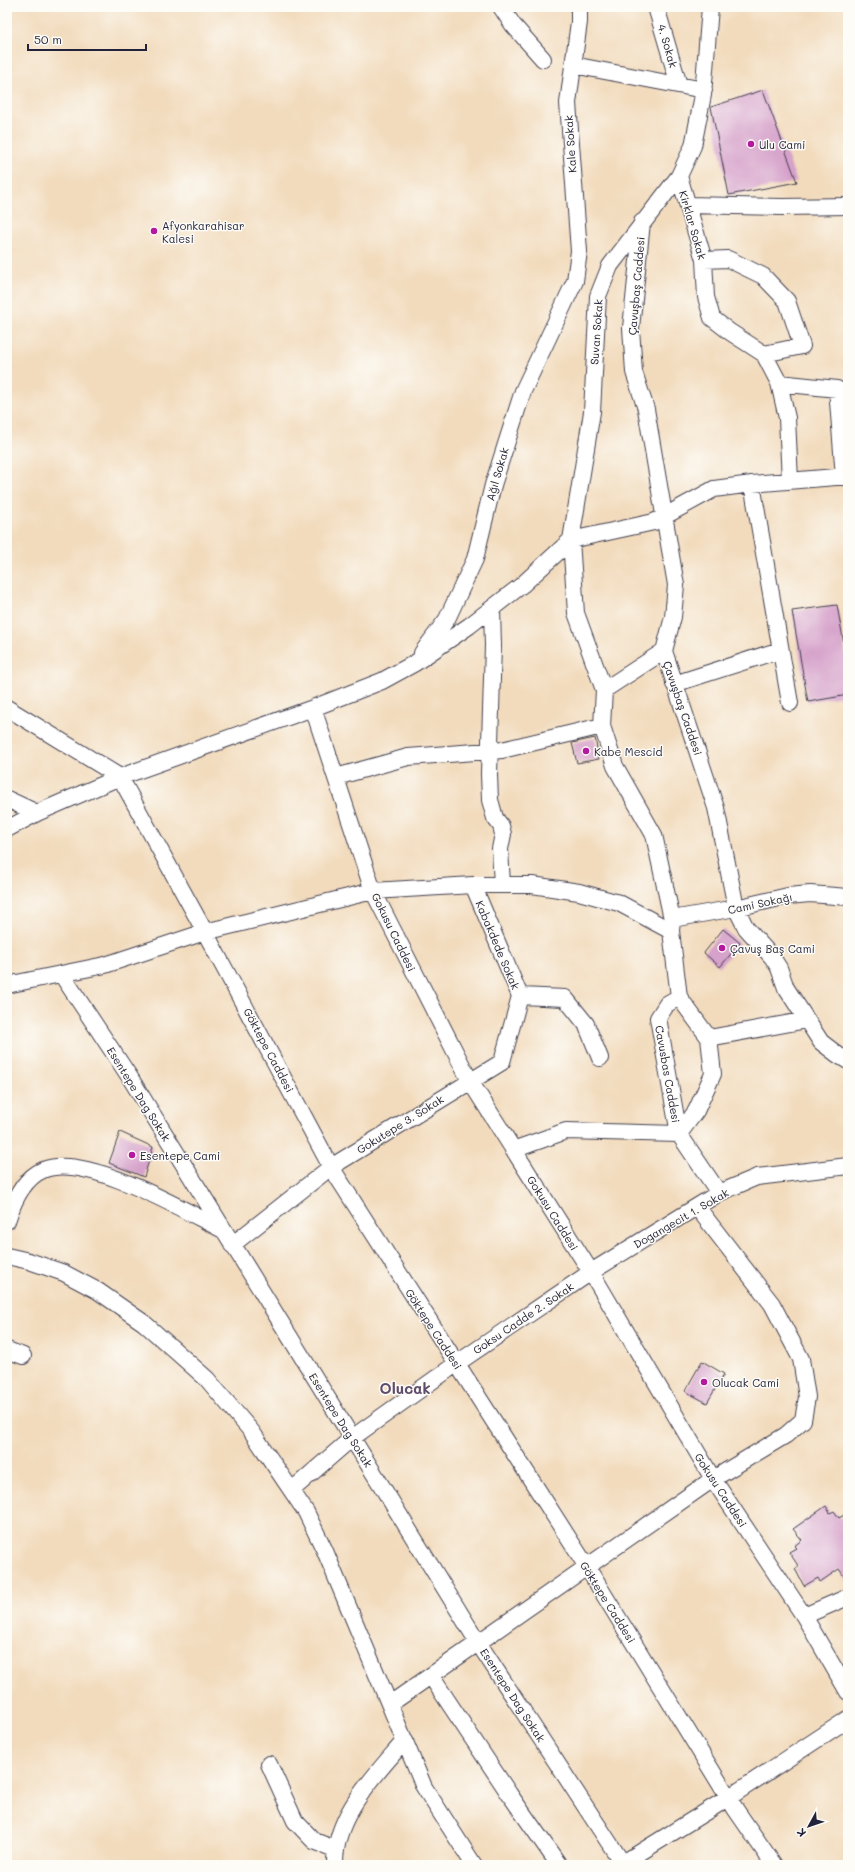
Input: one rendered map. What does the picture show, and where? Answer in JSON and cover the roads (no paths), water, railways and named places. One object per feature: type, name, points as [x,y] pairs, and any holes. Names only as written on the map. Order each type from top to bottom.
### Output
[{"type":"street","points":[[501,7],[513,25],[543,59]]},
{"type":"street","name":"Kale Sokak","points":[[575,281],[579,251],[568,103],[579,7]]},
{"type":"street","name":"4. Sokak","points":[[656,7],[679,85]]},
{"type":"street","name":"Suvan Sokak","points":[[571,540],[592,412],[598,303],[602,286],[610,266],[642,222],[679,176],[693,146],[704,90],[710,7]]},
{"type":"street","points":[[573,65],[704,90]]},
{"type":"street","name":"Kirklar Sokak","points":[[679,176],[704,260],[706,297],[712,318],[730,332],[764,354],[779,383],[787,418],[790,481]]},
{"type":"street","points":[[688,205],[783,207],[848,206]]},
{"type":"street","name":"Çavuşbaş Caddesi","points":[[642,222],[631,328],[634,372],[646,409],[676,585],[673,617],[664,652],[716,808],[736,908],[746,928],[772,957],[779,968],[786,988],[821,1042],[848,1061]]},
{"type":"street","points":[[704,260],[728,259],[763,276],[787,301],[802,346],[764,354]]},
{"type":"street","points":[[575,281],[602,286]]},
{"type":"street","name":"Ağıl Sokak","points":[[415,663],[448,619],[475,559],[493,485],[523,391],[575,281]]},
{"type":"street","points":[[7,829],[37,813],[120,777],[313,708],[382,681],[415,663],[492,609],[522,585],[571,540],[654,522],[714,489],[752,484],[846,477],[837,389],[779,383]]},
{"type":"street","points":[[752,484],[790,703]]},
{"type":"street","points":[[513,1150],[566,1131],[679,1134],[696,1111],[713,1074],[709,1038],[680,997],[672,925],[654,835],[615,766],[602,726],[604,690],[576,613],[571,540]]},
{"type":"street","points":[[492,609],[493,653],[489,752],[490,800],[495,818],[501,826],[503,834],[500,849],[502,885]]},
{"type":"street","points":[[674,684],[780,650]]},
{"type":"street","points":[[604,690],[664,652]]},
{"type":"street","points":[[7,696],[21,717]]},
{"type":"street","points":[[7,708],[120,777]]},
{"type":"street","name":"Gokusu Caddesi","points":[[313,708],[374,891],[470,1082],[591,1272],[713,1480],[804,1616],[848,1692]]},
{"type":"street","points":[[336,777],[408,758],[489,752],[602,726]]},
{"type":"street","name":"Göktepe Caddesi","points":[[120,777],[331,1167],[587,1567],[728,1798],[774,1865]]},
{"type":"street","points":[[7,799],[37,813]]},
{"type":"street","points":[[7,985],[105,965],[205,932],[374,891],[473,885],[532,885],[579,892],[619,903],[672,925]]},
{"type":"street","name":"Kabakdede Sokak","points":[[470,1082],[502,1062],[520,996],[473,885]]},
{"type":"street","name":"Cami Sokağı","points":[[672,925],[788,896],[810,894],[848,898]]},
{"type":"street","name":"Esentepe Dag Sokak","points":[[62,975],[129,1076],[479,1644],[622,1864]]},
{"type":"street","points":[[520,996],[564,998],[586,1024],[600,1058]]},
{"type":"street","name":"Cavusbas Caddesi","points":[[680,997],[667,1004],[658,1018],[679,1134],[719,1193]]},
{"type":"street","points":[[709,1038],[807,1020]]},
{"type":"street","name":"Gokutepe 3. Sokak","points":[[232,1245],[331,1167],[470,1082]]},
{"type":"street","name":"Dogangecit 1. Sokak","points":[[591,1272],[719,1193],[757,1177],[848,1166]]},
{"type":"street","points":[[7,1221],[11,1209],[22,1188],[34,1175],[53,1167],[75,1167],[115,1178],[223,1230]]},
{"type":"street","points":[[390,1704],[479,1644],[713,1480],[786,1435],[803,1420],[807,1397],[801,1359],[772,1304],[697,1206]]},
{"type":"street","points":[[7,1256],[29,1261],[64,1273],[98,1291],[144,1323],[207,1379],[252,1432],[306,1512],[325,1551],[424,1786],[474,1865]]},
{"type":"street","name":"Goksu Cadde 2. Sokak","points":[[292,1490],[352,1438],[456,1364],[591,1272]]},
{"type":"street","points":[[7,1350],[23,1356]]},
{"type":"street","points":[[804,1616],[848,1597]]},
{"type":"street","points":[[431,1676],[510,1795],[559,1865]]},
{"type":"street","points":[[622,1864],[728,1798],[848,1719]]},
{"type":"street","points":[[335,1865],[335,1848],[340,1830],[360,1794],[405,1740]]},
{"type":"street","points":[[269,1764],[295,1821],[314,1841],[335,1848]]},
{"type":"place","name":"Ulu Cami","points":[[751,144]]},
{"type":"place","name":"Afyonkarahisar Kalesi","points":[[154,231]]},
{"type":"place","name":"Kabe Mescid","points":[[586,751]]},
{"type":"place","name":"Çavuş Baş Cami","points":[[722,948]]},
{"type":"place","name":"Esentepe Cami","points":[[132,1155]]},
{"type":"place","name":"Olucak Cami","points":[[704,1382]]},
{"type":"district","name":"Olucak","points":[[405,1388]]}]
